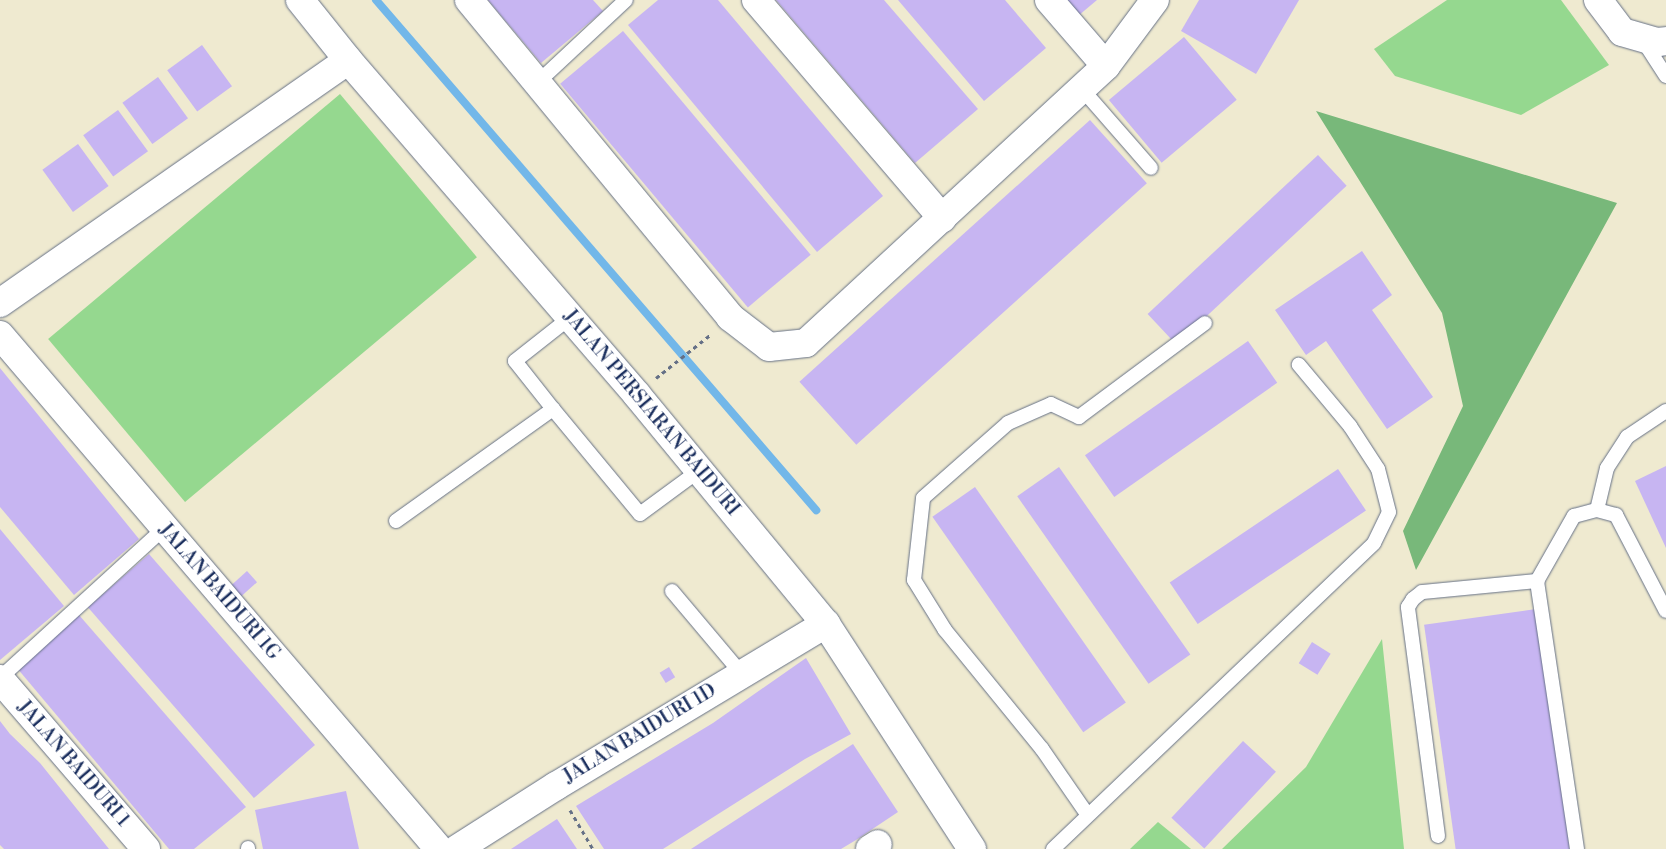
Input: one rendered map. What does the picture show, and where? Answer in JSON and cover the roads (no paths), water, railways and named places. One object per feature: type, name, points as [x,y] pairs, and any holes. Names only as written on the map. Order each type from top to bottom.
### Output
[{"type":"street","name":"JALAN PERSIARAN BAIDURI","points":[[300,0],[348,60],[571,316],[826,624],[972,849]]},
{"type":"street","points":[[468,0],[538,82],[730,317],[769,347],[806,343],[1106,66],[1156,0]]},
{"type":"street","points":[[756,0],[942,218]]},
{"type":"street","points":[[1050,0],[1106,66]]},
{"type":"street","points":[[1598,0],[1622,32],[1666,41]]},
{"type":"street","points":[[0,303],[348,60]]},
{"type":"street","name":"JALAN BAIDURI 1G","points":[[0,335],[439,849]]},
{"type":"street","name":"JALAN BAIDURI 1D","points":[[456,849],[741,673],[826,624]]},
{"type":"street","name":"JALAN BAIDURI 1","points":[[0,678],[146,849]]},
{"type":"lane","points":[[538,82],[626,0]]},
{"type":"lane","points":[[1640,37],[1666,76]]},
{"type":"lane","points":[[1081,88],[1151,168]]},
{"type":"lane","points":[[571,316],[515,361],[640,514],[700,470]]},
{"type":"lane","points":[[1087,814],[1042,749],[945,630],[914,580],[923,498],[1008,423],[1051,404],[1079,417],[1205,323]]},
{"type":"lane","points":[[1053,849],[1060,844],[1087,814],[1374,544],[1389,512],[1378,469],[1350,426],[1299,365]]},
{"type":"lane","points":[[396,521],[553,409]]},
{"type":"lane","points":[[1596,510],[1607,468],[1627,437],[1666,411]]},
{"type":"lane","points":[[1577,849],[1538,581],[1574,516],[1596,510],[1616,515],[1666,611]]},
{"type":"lane","points":[[0,678],[164,528]]},
{"type":"lane","points":[[1438,836],[1408,607],[1413,599],[1422,592],[1538,581]]},
{"type":"lane","points":[[672,591],[741,673]]},
{"type":"waterway","points":[[376,0],[816,510]]}]
